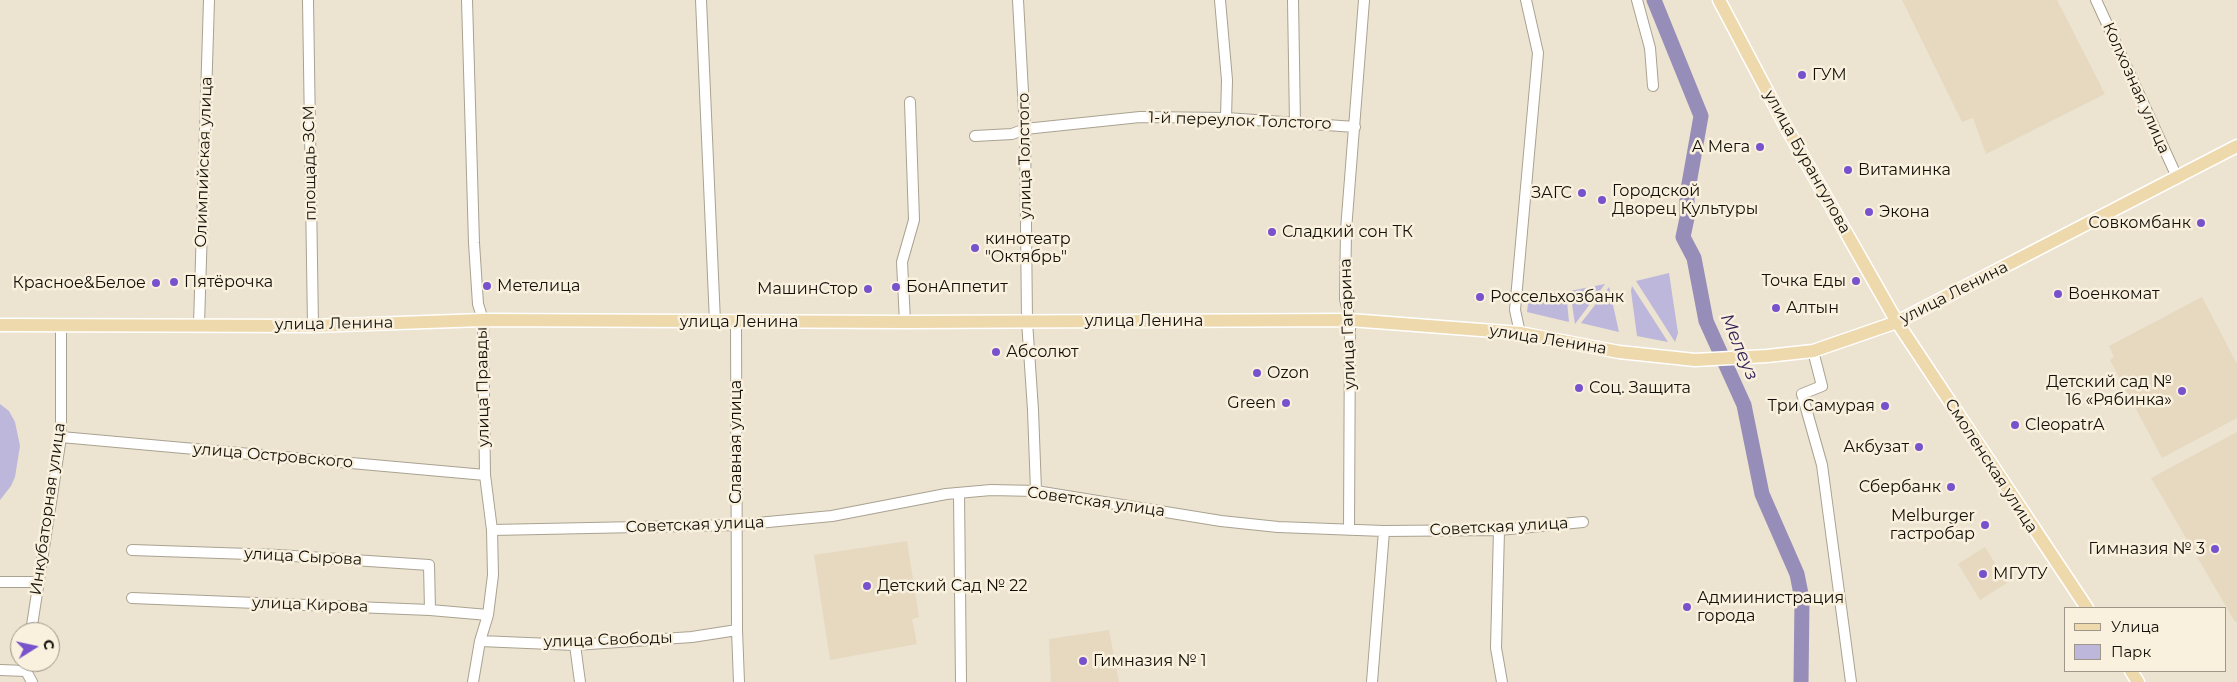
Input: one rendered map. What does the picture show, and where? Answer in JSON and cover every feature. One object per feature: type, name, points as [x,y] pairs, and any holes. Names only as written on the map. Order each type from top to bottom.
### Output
[{"type":"main road","name":"улица Бурангулова","points":[[1719,0],[1785,125],[1897,322]]},
{"type":"main road","name":"улица Ленина","points":[[0,326],[199,324],[313,326],[483,320],[905,322],[1350,320],[1520,333],[1620,352],[1696,360],[1767,356],[1813,351],[1897,322],[2237,146]]},
{"type":"main road","name":"Смоленская улица","points":[[1897,322],[2086,607]]},
{"type":"street","name":"Олимпийская улица","points":[[199,324],[209,0]]},
{"type":"street","name":"площадь ЗСМ","points":[[308,0],[313,326]]},
{"type":"street","name":"улица Правды","points":[[467,0],[474,181],[474,243],[478,304],[483,320],[485,475],[492,530],[493,575],[488,615],[480,641],[473,682]]},
{"type":"street","points":[[701,0],[715,322]]},
{"type":"street","name":"улица Толстого","points":[[1018,0],[1025,130],[1027,321],[1034,410],[1036,491]]},
{"type":"street","points":[[1220,0],[1227,80],[1226,118]]},
{"type":"street","points":[[1294,0],[1295,122]]},
{"type":"street","name":"улица Гагарина","points":[[1349,530],[1350,320],[1344,299],[1346,230],[1364,0]]},
{"type":"street","points":[[1520,333],[1515,310],[1538,53],[1526,0]]},
{"type":"street","points":[[1637,0],[1650,48],[1653,86]]},
{"type":"street","name":"Колхозная улица","points":[[2096,0],[2177,177]]},
{"type":"street","points":[[905,322],[902,262],[914,220],[910,102]]},
{"type":"street","name":"1-й переулок Толстого","points":[[975,136],[1012,134],[1025,130],[1140,117],[1226,118],[1355,127]]},
{"type":"street","name":"Славная улица","points":[[736,322],[736,630],[740,682]]},
{"type":"street","name":"Инкубаторная улица","points":[[33,622],[61,436],[61,326]]},
{"type":"street","points":[[1813,351],[1822,386],[1802,394],[1822,465],[1851,682]]},
{"type":"street","name":"улица Островского","points":[[61,436],[485,475]]},
{"type":"street","name":"Советская улица","points":[[492,530],[736,525],[832,516],[959,493],[990,490],[1036,491],[1221,521],[1278,527],[1384,531],[1499,530],[1582,522]]},
{"type":"street","points":[[959,493],[961,682]]},
{"type":"street","points":[[1499,530],[1496,648],[1502,682]]},
{"type":"street","points":[[1372,682],[1384,531]]},
{"type":"street","name":"улица Сырова","points":[[132,550],[278,555],[429,565],[430,610]]},
{"type":"street","points":[[0,582],[38,582]]},
{"type":"street","name":"улица Кирова","points":[[132,598],[430,610],[488,615]]},
{"type":"street","name":"улица Свободы","points":[[480,641],[575,645],[692,637],[736,630]]},
{"type":"street","points":[[575,645],[580,682]]},
{"type":"shaded area","points":[[1902,0],[2057,0],[2105,94],[1986,154],[1973,118],[1962,122]]},
{"type":"shaded area","name":"Детский сад № 16 «Рябинка»","points":[[2202,297],[2237,364],[2237,418],[2162,458],[2110,360],[2114,357],[2109,346]]},
{"type":"shaded area","name":"Гимназия № 3","points":[[2237,432],[2237,621],[2235,622],[2151,478]]},
{"type":"shaded area","name":"Детский Сад № 22","points":[[907,541],[919,617],[912,619],[917,644],[830,660],[814,555]]},
{"type":"shaded area","name":"МГУТУ","points":[[1985,547],[2007,583],[1980,600],[1958,564]]},
{"type":"shaded area","name":"Гимназия № 1","points":[[1109,630],[1119,682],[1051,682],[1049,639]]},
{"type":"green space","points":[[1669,273],[1678,333],[1675,342],[1636,281]]},
{"type":"green space","points":[[1605,284],[1575,324],[1570,291]]},
{"type":"green space","points":[[1632,286],[1668,342],[1637,336]]},
{"type":"green space","points":[[1609,287],[1619,332],[1581,323]]},
{"type":"green space","points":[[1566,292],[1569,322],[1527,312],[1529,296]]},
{"type":"green space","points":[[0,404],[9,411],[15,422],[20,446],[15,477],[11,486],[0,500]]},
{"type":"waterway","name":"Мелеуз","points":[[1654,0],[1701,116],[1687,195],[1687,218],[1683,237],[1694,258],[1706,321],[1744,405],[1762,494],[1797,574],[1802,599],[1801,682]]},
{"type":"place","name":"ГУМ","points":[[1802,75]]},
{"type":"place","name":"А Мега","points":[[1760,147]]},
{"type":"place","name":"Витаминка","points":[[1848,170]]},
{"type":"place","name":"ЗАГС","points":[[1582,193]]},
{"type":"place","name":"Городской Дворец Культуры","points":[[1602,200]]},
{"type":"place","name":"Экона","points":[[1869,212]]},
{"type":"place","name":"Совкомбанк","points":[[2201,223]]},
{"type":"place","name":"Сладкий сон ТК","points":[[1272,232]]},
{"type":"place","name":"кинотеатр \"Октябрь\"","points":[[975,248]]},
{"type":"place","name":"Точка Еды","points":[[1856,281]]},
{"type":"place","name":"Пятёрочка","points":[[174,282]]},
{"type":"place","name":"Красное&Белое","points":[[156,283]]},
{"type":"place","name":"Метелица","points":[[487,286]]},
{"type":"place","name":"БонАппетит","points":[[896,287]]},
{"type":"place","name":"МашинСтор","points":[[868,289]]},
{"type":"place","name":"Военкомат","points":[[2058,294]]},
{"type":"place","name":"Россельхозбанк","points":[[1480,297]]},
{"type":"place","name":"Алтын","points":[[1776,308]]},
{"type":"place","name":"Абсолют","points":[[996,352]]},
{"type":"place","name":"Ozon","points":[[1257,373]]},
{"type":"place","name":"Соц. Защита","points":[[1579,388]]},
{"type":"place","name":"Детский сад № 16 «Рябинка»","points":[[2182,391]]},
{"type":"place","name":"Green","points":[[1286,403]]},
{"type":"place","name":"Три Самурая","points":[[1885,406]]},
{"type":"place","name":"CleopatrA","points":[[2015,425]]},
{"type":"place","name":"Акбузат","points":[[1919,447]]},
{"type":"place","name":"Сбербанк","points":[[1951,487]]},
{"type":"place","name":"Melburger гастробар","points":[[1985,525]]},
{"type":"place","name":"Гимназия № 3","points":[[2215,549]]},
{"type":"place","name":"МГУТУ","points":[[1983,574]]},
{"type":"place","name":"Детский Сад № 22","points":[[867,586]]},
{"type":"place","name":"Адмиинистрация города","points":[[1687,607]]},
{"type":"place","name":"Гимназия № 1","points":[[1083,661]]}]
